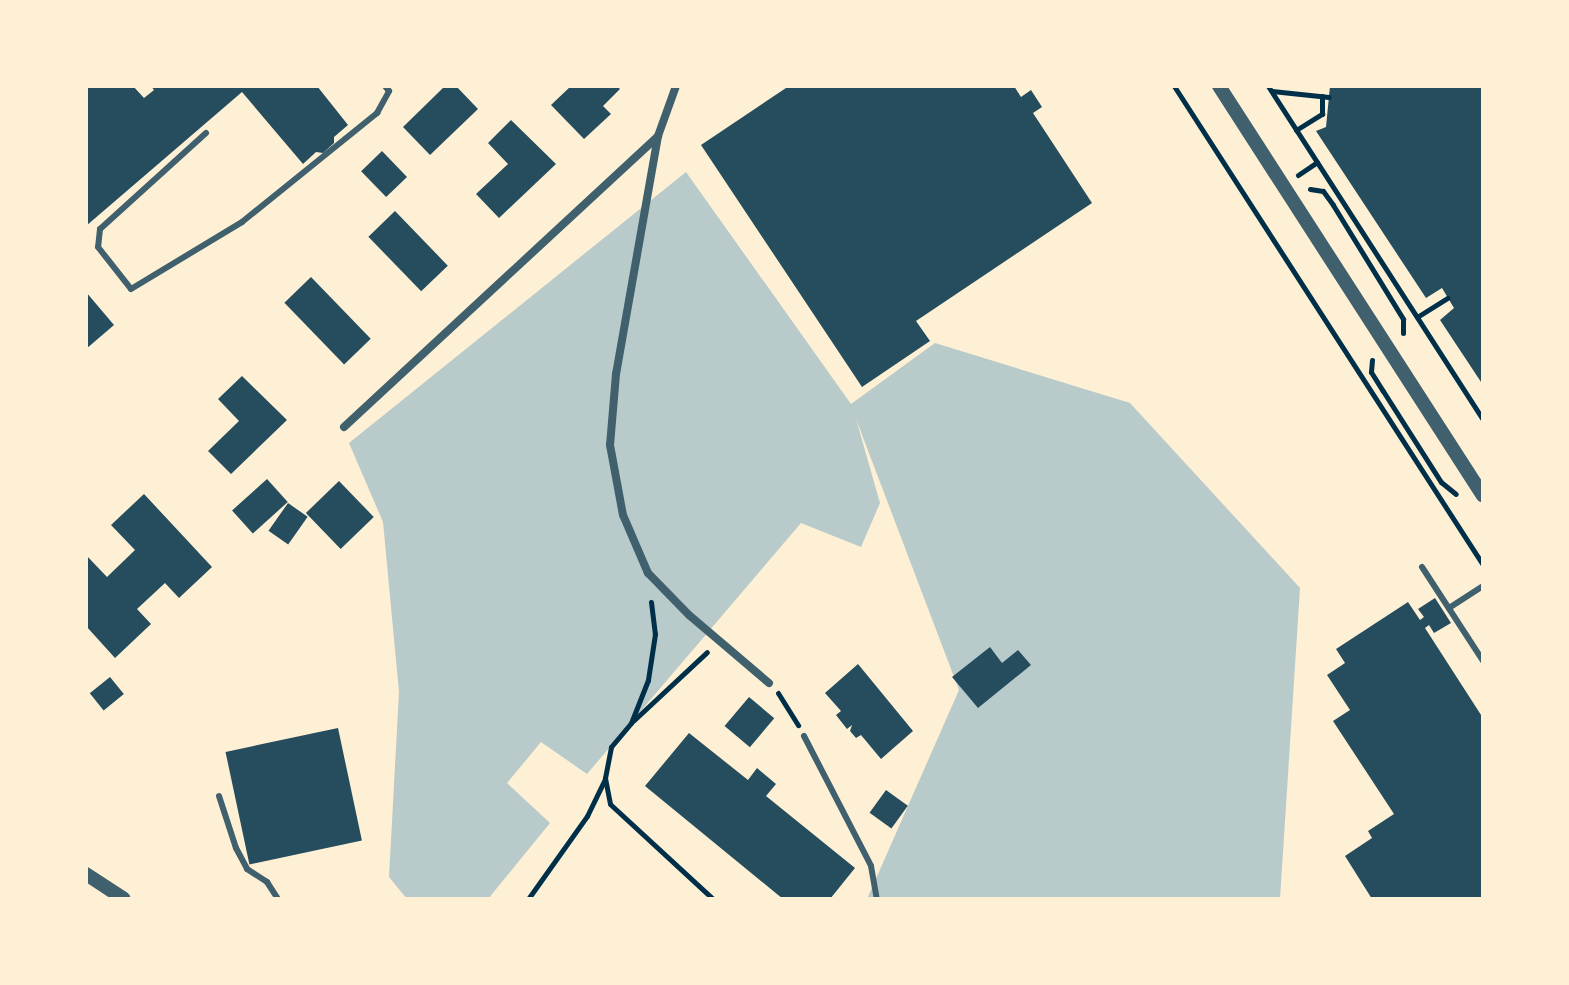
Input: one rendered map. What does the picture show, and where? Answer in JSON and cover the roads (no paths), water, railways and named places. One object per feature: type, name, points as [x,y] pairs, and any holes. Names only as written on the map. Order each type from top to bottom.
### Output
[{"type":"street","points":[[676,86],[658,136],[616,374],[610,445],[623,515],[648,573],[769,683]]},
{"type":"street","points":[[1219,86],[1483,495]]},
{"type":"street","points":[[344,427],[658,136]]},
{"type":"street","points":[[86,874],[124,899]]},
{"type":"lane","points":[[206,133],[100,229],[98,247],[131,289],[242,222],[377,113],[389,91],[385,86]]},
{"type":"lane","points":[[1422,567],[1483,661]]},
{"type":"lane","points":[[1449,608],[1483,586]]},
{"type":"lane","points":[[804,736],[871,866],[877,899]]},
{"type":"lane","points":[[219,796],[236,848],[247,869],[267,882],[278,899]]}]
